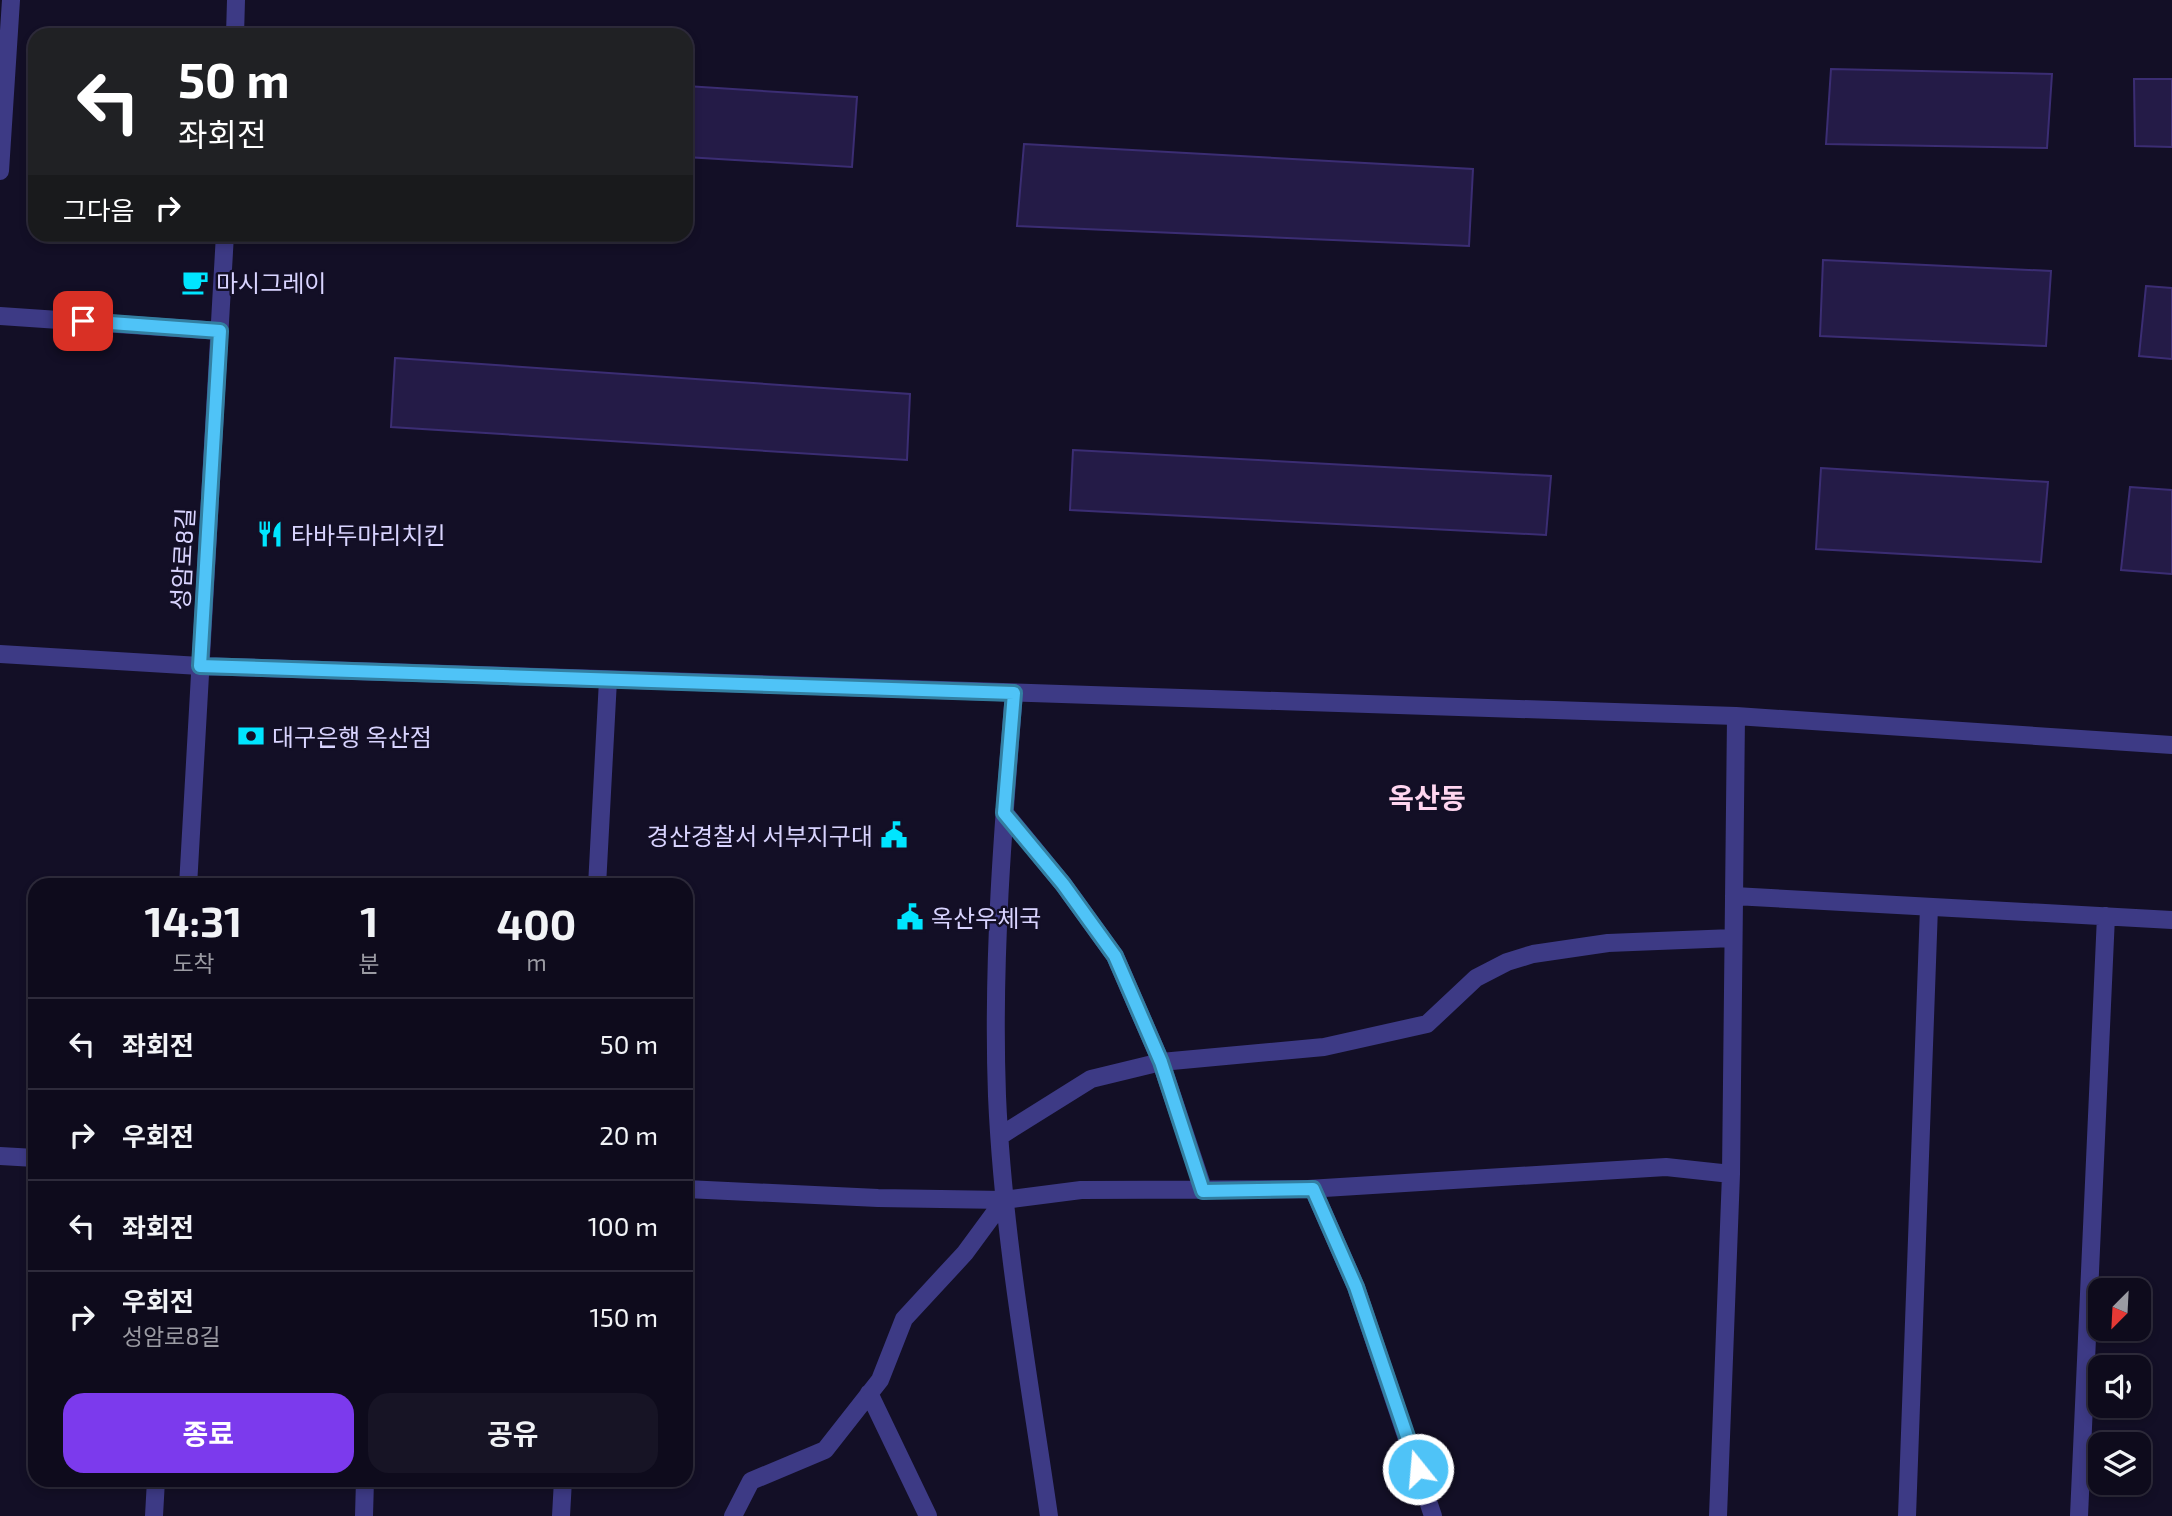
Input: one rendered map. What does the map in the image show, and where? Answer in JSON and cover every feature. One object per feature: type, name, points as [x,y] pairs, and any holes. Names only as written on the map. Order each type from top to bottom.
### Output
[{"type":"street","points":[[0,171],[11,0]]},
{"type":"street","points":[[235,28],[236,0]]},
{"type":"street","name":"성암로8길","points":[[188,878],[225,242]]},
{"type":"street","points":[[0,316],[220,331]]},
{"type":"street","points":[[0,654],[200,666],[1736,716],[2172,744]]},
{"type":"street","points":[[597,878],[608,680]]},
{"type":"street","points":[[1014,693],[1004,813],[999,927],[997,1095],[1004,1200],[1049,1516]]},
{"type":"street","points":[[1718,1516],[1731,1174],[1736,716]]},
{"type":"street","points":[[1004,813],[1063,884],[1115,956],[1161,1062],[1203,1191]]},
{"type":"street","points":[[1734,896],[2172,920]]},
{"type":"street","points":[[1907,1516],[1929,907]]},
{"type":"street","points":[[2079,1516],[2106,916]]},
{"type":"street","points":[[1000,1136],[1091,1079],[1161,1062],[1324,1047],[1427,1024],[1476,978],[1507,962],[1533,954],[1608,943],[1734,938]]},
{"type":"street","points":[[0,1156],[28,1158]]},
{"type":"street","points":[[693,1189],[878,1198],[1004,1200],[1081,1191],[1313,1189],[1666,1167],[1731,1174]]},
{"type":"street","points":[[1313,1189],[1356,1287],[1433,1516]]},
{"type":"street","points":[[733,1516],[751,1481],[825,1450],[880,1380],[904,1319],[965,1253],[1004,1200]]},
{"type":"street","points":[[869,1393],[928,1516]]},
{"type":"street","points":[[154,1516],[156,1487]]},
{"type":"street","points":[[363,1516],[365,1487]]},
{"type":"street","points":[[562,1515],[563,1487]]},
{"type":"building","points":[[1831,69],[2052,74],[2047,148],[1826,144]]},
{"type":"building","points":[[2134,79],[2172,79],[2172,147],[2135,146]]},
{"type":"building","points":[[693,86],[857,97],[852,167],[693,157]]},
{"type":"building","points":[[1024,144],[1473,169],[1469,246],[1017,226]]},
{"type":"building","points":[[1823,260],[2051,271],[2046,346],[1820,336]]},
{"type":"building","points":[[2146,286],[2172,288],[2172,359],[2139,356]]},
{"type":"building","points":[[395,358],[910,394],[907,460],[391,427]]},
{"type":"building","points":[[1073,450],[1551,476],[1546,535],[1070,510]]},
{"type":"building","points":[[1821,468],[2048,482],[2041,562],[1816,549]]},
{"type":"building","points":[[2130,487],[2172,490],[2172,574],[2121,570]]},
{"type":"place","name":"마시그레이","points":[[195,282]]},
{"type":"place","name":"타바두마리치킨","points":[[270,534]]},
{"type":"place","name":"대구은행 옥산점","points":[[251,736]]},
{"type":"place","name":"경산경찰서 서부지구대","points":[[894,835]]},
{"type":"place","name":"옥산우체국","points":[[910,917]]},
{"type":"district","name":"옥산동","points":[[1427,797]]},
{"type":"route","points":[[83,321],[220,331],[200,666],[1014,693],[1004,813],[1063,884],[1115,956],[1161,1062],[1203,1191],[1313,1189],[1356,1287],[1418,1469]]}]
